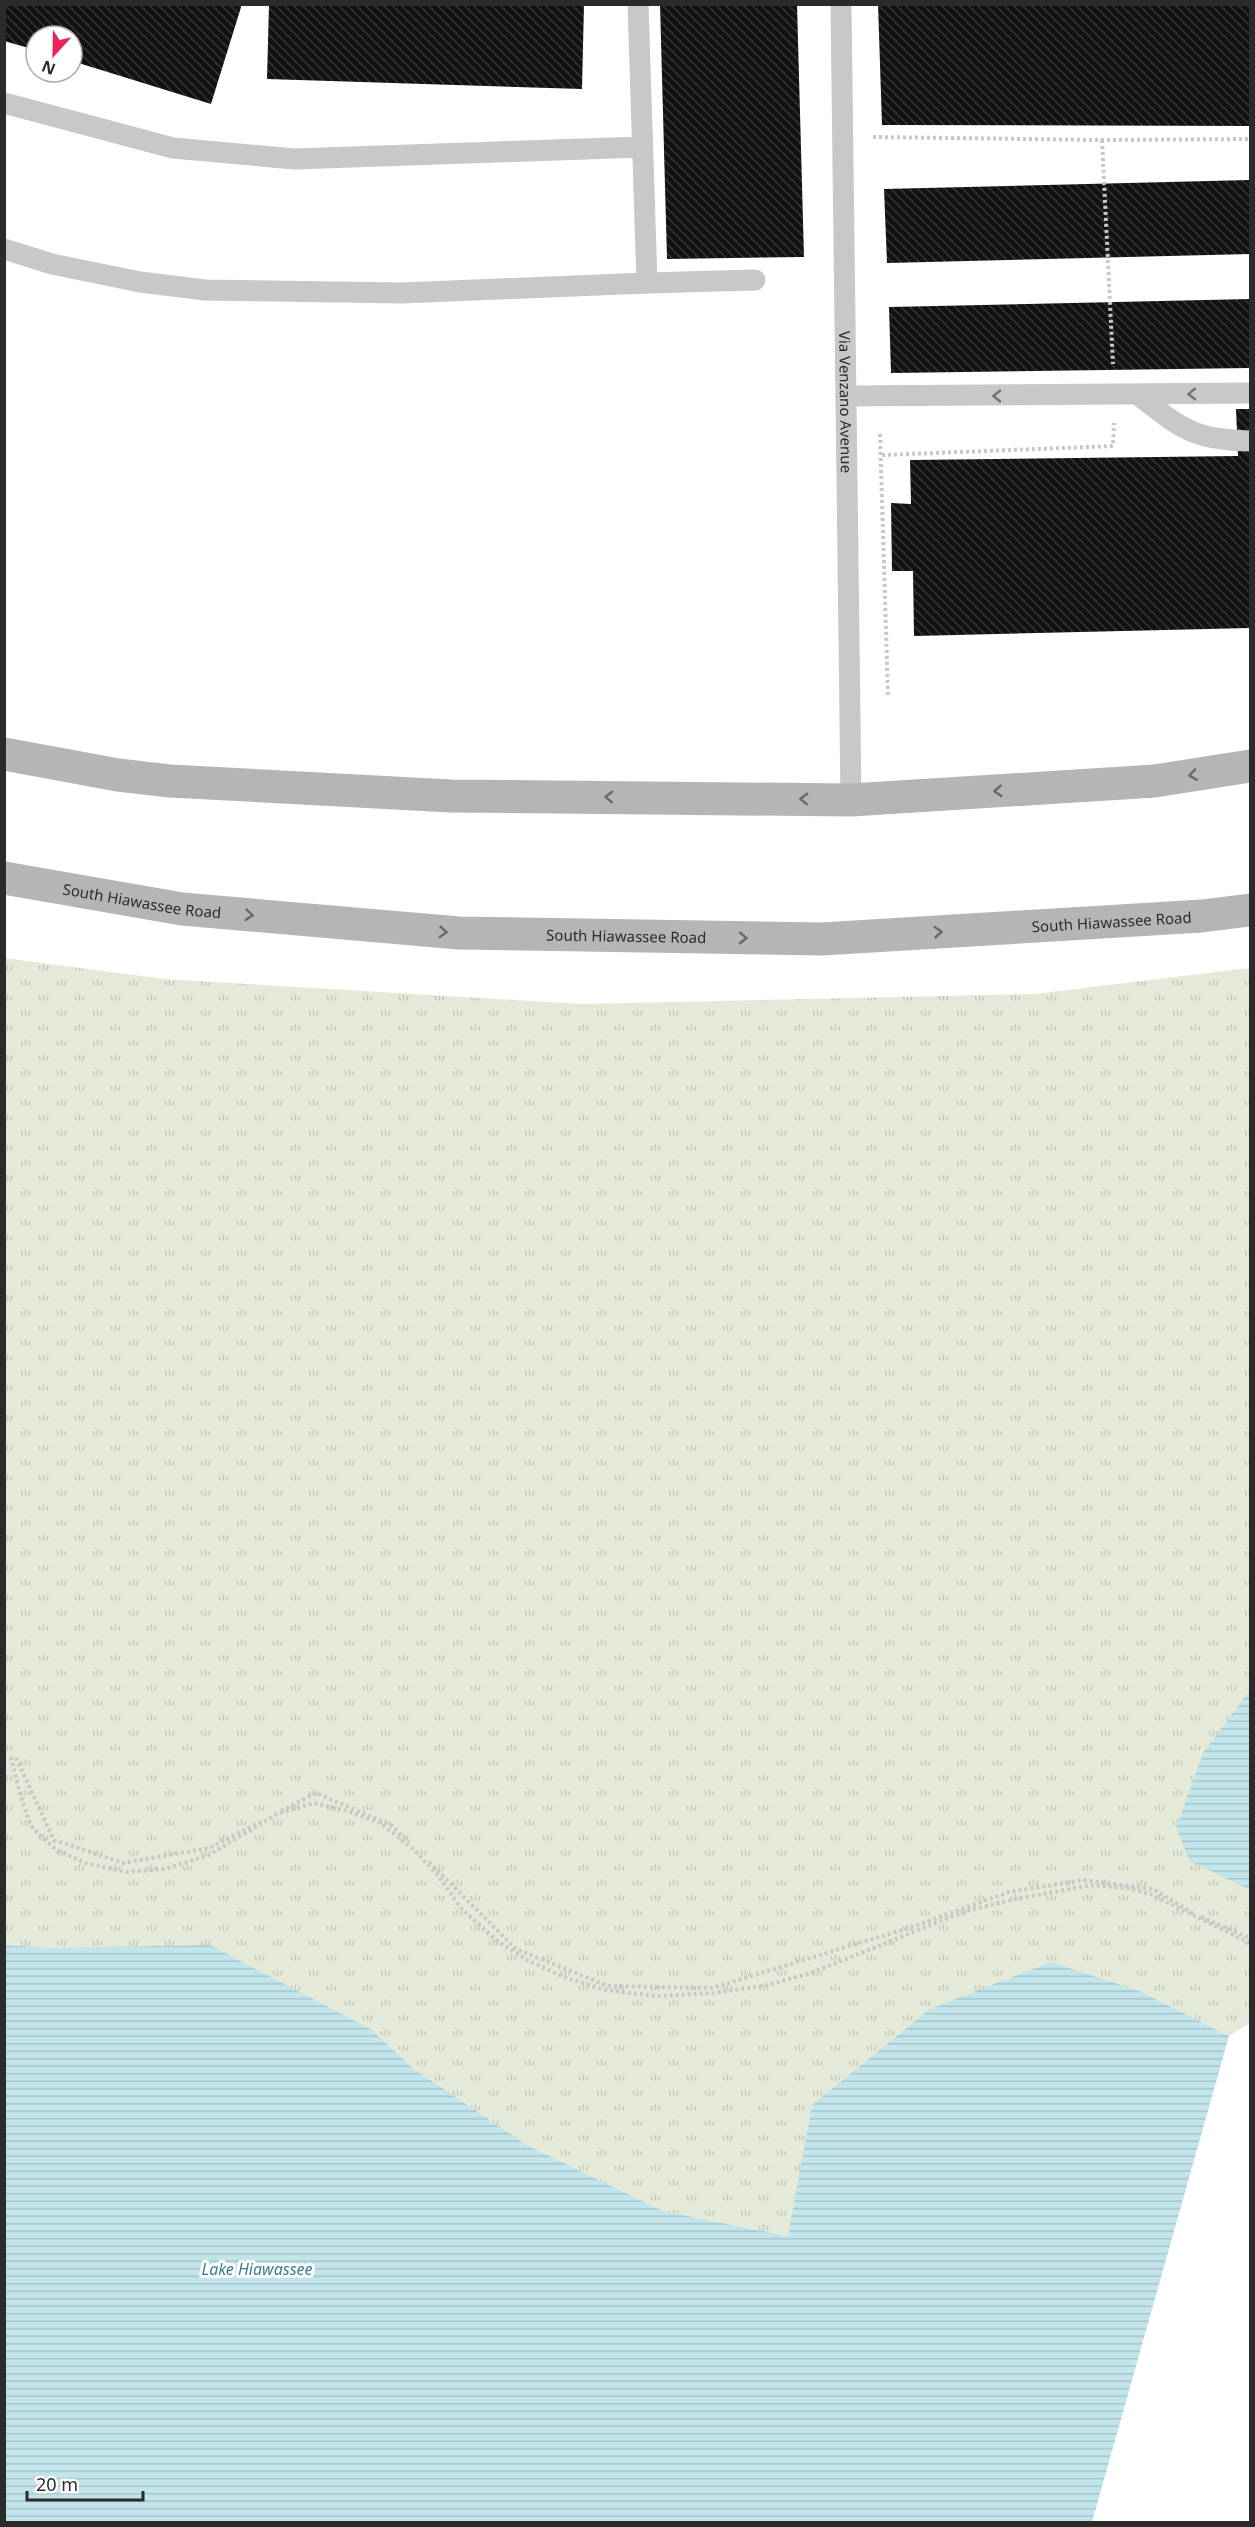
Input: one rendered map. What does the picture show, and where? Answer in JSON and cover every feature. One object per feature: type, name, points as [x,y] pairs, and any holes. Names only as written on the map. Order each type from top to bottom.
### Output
[{"type":"street","points":[[4,754],[118,776],[451,796],[851,800],[1155,781],[1251,766]]},
{"type":"street","name":"South Hiawassee Road","points":[[4,878],[182,909],[459,933],[822,939],[1202,916],[1251,910]]},
{"type":"lane","points":[[638,4],[647,283]]},
{"type":"lane","name":"Via Venzano Avenue","points":[[841,4],[851,800]]},
{"type":"lane","points":[[4,103],[173,148],[294,159],[642,147]]},
{"type":"lane","points":[[4,249],[52,264],[129,280],[205,290],[402,293],[755,280]]},
{"type":"lane","points":[[846,396],[1251,393]]},
{"type":"lane","points":[[1138,394],[1175,423],[1196,435],[1222,441],[1251,441]]},
{"type":"path","points":[[864,136],[1102,140],[1251,139]]},
{"type":"path","points":[[882,455],[1113,446],[1114,395],[1102,140]]},
{"type":"path","points":[[1251,1938],[1196,1915],[1153,1889],[1083,1880],[1009,1892],[912,1927],[712,1988],[608,1986],[516,1949],[391,1825],[316,1793],[209,1848],[123,1863],[54,1840],[14,1757],[20,1794],[31,1826],[55,1849],[85,1863],[126,1872],[165,1869],[208,1855],[277,1814],[314,1803],[347,1811],[380,1823],[412,1848],[437,1874],[461,1908],[496,1940],[543,1968],[605,1990],[656,1996],[714,1993],[768,1985],[811,1973],[966,1911],[1026,1896],[1092,1885],[1126,1888],[1150,1894],[1251,1943]]},
{"type":"green space","points":[[4,958],[164,979],[582,1004],[1034,994],[1250,968],[1250,2023],[1229,2036],[1142,1992],[812,2105],[789,2236],[663,2211],[527,2145],[414,2069],[372,2030],[57,1948],[5,1945]]},
{"type":"water","points":[[1250,1690],[1250,1890],[1190,1861],[1176,1828],[1203,1753]]},
{"type":"water","name":"Lake Hiawassee","points":[[4,1945],[57,1948],[210,1945],[372,2030],[414,2069],[527,2145],[663,2211],[788,2236],[812,2105],[930,2009],[1051,1962],[1142,1992],[1229,2036],[1092,2522],[5,2522]]},
{"type":"building","points":[[4,4],[242,4],[211,104],[84,65],[84,24],[24,24],[24,47],[4,41]]},
{"type":"building","points":[[269,4],[584,4],[582,89],[267,79]]},
{"type":"building","points":[[660,4],[797,4],[804,257],[667,259]]},
{"type":"building","points":[[878,4],[1250,4],[1250,126],[882,125]]},
{"type":"building","points":[[1250,180],[1250,254],[887,263],[884,189]]},
{"type":"building","points":[[1250,299],[1250,368],[891,373],[889,307]]},
{"type":"building","points":[[1236,409],[1250,409],[1250,628],[914,636],[913,571],[892,571],[891,503],[911,504],[910,460],[1238,456]]}]
